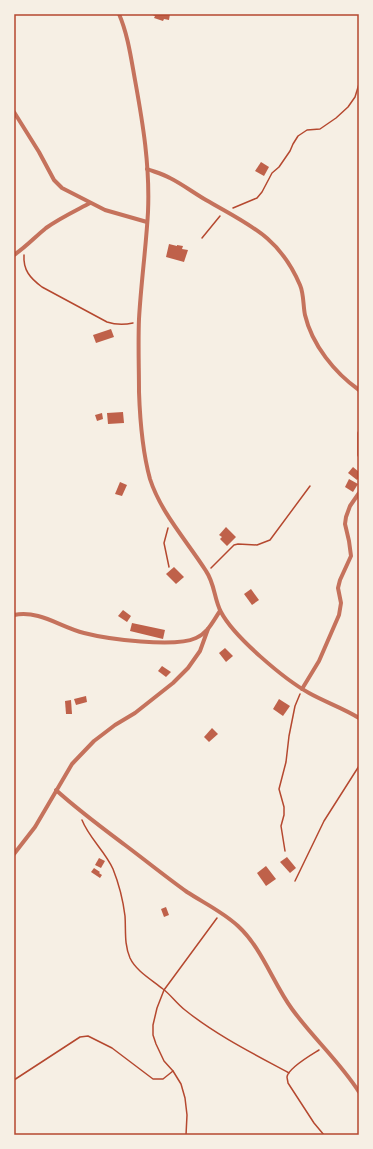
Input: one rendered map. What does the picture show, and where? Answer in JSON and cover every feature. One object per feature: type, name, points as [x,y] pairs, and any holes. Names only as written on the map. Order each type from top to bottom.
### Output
[{"type":"street","points":[[120,14],[144,127],[147,169],[147,222],[139,321],[140,410],[142,442],[151,480],[169,518],[207,572],[214,586],[220,611],[237,634],[272,666],[302,689],[359,718]]},
{"type":"street","points":[[14,112],[39,152],[54,180],[62,188],[105,210],[147,222]]},
{"type":"street","points":[[147,169],[170,177],[268,238],[284,257],[301,287],[308,327],[315,341],[338,372],[359,390]]},
{"type":"street","points":[[14,255],[25,248],[53,223],[90,203]]},
{"type":"street","points":[[359,432],[359,455]]},
{"type":"street","points":[[302,689],[319,660],[339,615],[341,604],[338,588],[351,556],[345,524],[346,517],[350,506],[359,493]]},
{"type":"street","points":[[14,854],[35,827],[72,764],[94,741],[115,725],[135,713],[173,683],[188,668],[200,651],[208,629],[220,611]]},
{"type":"street","points":[[14,615],[36,614],[83,633],[148,642],[187,641],[196,638],[208,629]]},
{"type":"street","points":[[56,790],[77,809],[188,892],[238,926],[251,941],[291,1008],[308,1030],[339,1063],[359,1092]]},
{"type":"path","points":[[202,238],[226,211],[257,198],[262,192],[272,173],[279,167],[290,151],[298,136],[308,130],[320,129],[336,118],[348,107],[355,97],[359,84]]},
{"type":"path","points":[[25,248],[24,261],[26,273],[33,281],[42,287],[107,322],[126,324],[139,321]]},
{"type":"path","points":[[207,572],[234,545],[257,544],[270,540],[310,486]]},
{"type":"path","points":[[169,518],[164,543],[169,567]]},
{"type":"path","points":[[285,851],[281,826],[284,815],[284,807],[279,788],[286,762],[295,706],[302,689]]},
{"type":"path","points":[[295,881],[324,821],[359,766]]},
{"type":"path","points":[[77,809],[83,824],[112,867],[118,882],[125,917],[125,941],[131,959],[139,970],[164,990],[185,1010],[236,1044],[289,1073]]},
{"type":"path","points":[[186,1135],[187,1115],[185,1098],[181,1084],[173,1071],[164,1061],[153,1035],[153,1025],[157,1008],[164,990],[221,913]]},
{"type":"path","points":[[14,1080],[80,1037],[88,1036],[112,1048],[153,1079],[163,1079],[173,1071]]},
{"type":"path","points":[[323,1046],[289,1073],[287,1077],[288,1083],[314,1123],[324,1135]]},
{"type":"building","points":[[150,14],[170,14],[169,20],[164,19],[163,21],[154,18],[155,16]]},
{"type":"building","points":[[261,162],[269,167],[264,176],[255,171]]},
{"type":"building","points":[[169,244],[183,246],[182,249],[188,250],[184,262],[166,257]]},
{"type":"building","points":[[111,329],[114,337],[96,343],[93,335]]},
{"type":"building","points":[[123,412],[124,423],[108,424],[107,413]]},
{"type":"building","points":[[102,413],[103,419],[97,421],[95,415]]},
{"type":"building","points":[[353,467],[359,472],[359,477],[357,480],[348,473]]},
{"type":"building","points":[[349,479],[358,484],[353,492],[345,487]]},
{"type":"building","points":[[120,482],[127,485],[122,496],[115,494]]},
{"type":"building","points":[[226,527],[236,537],[227,546],[220,539],[222,537],[219,535]]},
{"type":"building","points":[[174,567],[184,577],[176,584],[166,574]]},
{"type":"building","points":[[251,589],[259,600],[252,605],[244,594]]},
{"type":"building","points":[[123,610],[131,616],[127,622],[118,616]]},
{"type":"building","points":[[132,623],[165,630],[163,639],[130,631]]},
{"type":"building","points":[[225,648],[233,656],[226,662],[219,653]]},
{"type":"building","points":[[162,666],[171,672],[166,677],[158,671]]},
{"type":"building","points":[[86,696],[87,702],[76,705],[74,699]]},
{"type":"building","points":[[279,699],[290,706],[283,716],[273,709]]},
{"type":"building","points":[[71,700],[72,714],[66,714],[65,701]]},
{"type":"building","points":[[212,728],[218,734],[209,742],[204,737]]},
{"type":"building","points":[[287,857],[296,868],[290,873],[280,862]]},
{"type":"building","points":[[99,858],[105,861],[101,868],[95,865]]},
{"type":"building","points":[[266,866],[276,879],[266,886],[257,873]]},
{"type":"building","points":[[94,868],[102,875],[100,878],[91,872]]},
{"type":"building","points":[[166,907],[169,915],[164,917],[161,909]]}]
